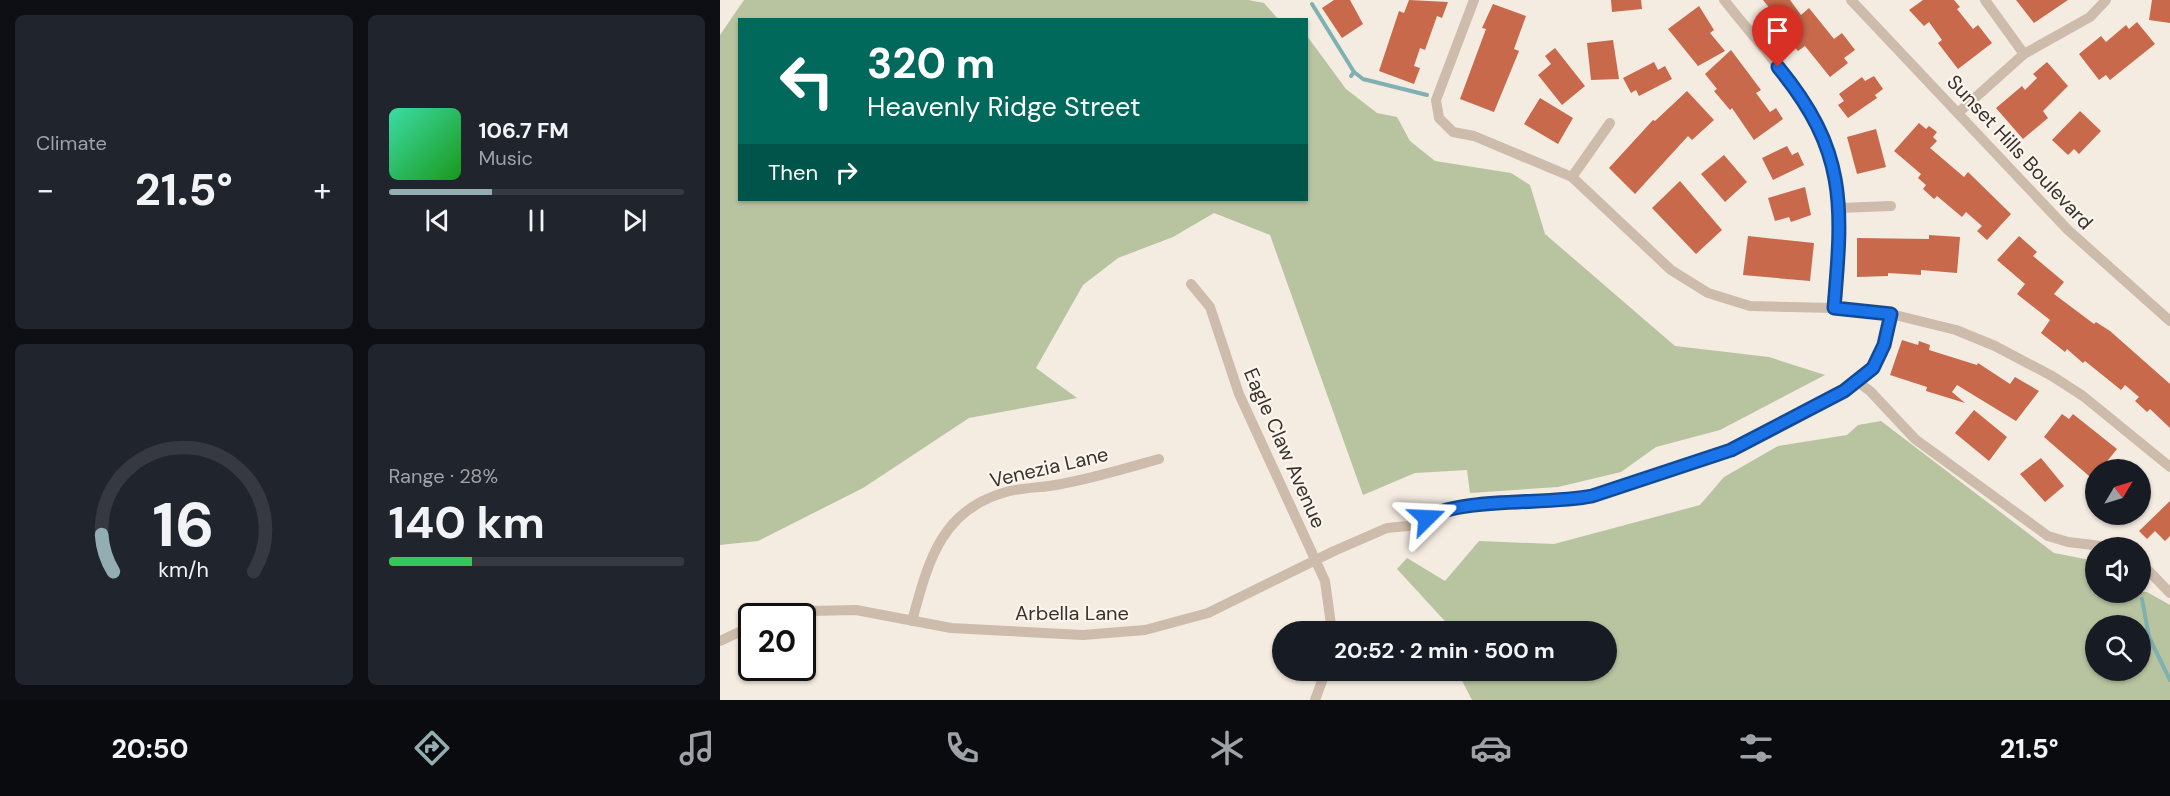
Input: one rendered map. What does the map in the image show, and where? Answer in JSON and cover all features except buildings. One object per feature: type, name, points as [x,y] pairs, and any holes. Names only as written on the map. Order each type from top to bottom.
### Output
[{"type":"street","points":[[1474,0],[1445,81],[1439,91],[1437,109],[1439,118],[1453,132],[1474,136],[1572,177],[1671,270],[1708,293],[1730,301],[1766,308],[1834,308],[1891,314],[1956,330],[1995,346],[2052,376],[2083,396],[2170,467]]},
{"type":"street","points":[[1724,0],[1801,95],[1833,159],[1840,208],[1834,308]]},
{"type":"street","name":"Sunset Hills Boulevard","points":[[1851,0],[2075,237],[2170,321]]},
{"type":"street","points":[[1985,0],[2024,54]]},
{"type":"street","points":[[1958,113],[2024,54],[2090,17],[2106,1]]},
{"type":"street","points":[[1572,177],[1610,123]]},
{"type":"street","points":[[1840,208],[1891,206]]},
{"type":"street","name":"Eagle Claw Avenue","points":[[1191,284],[1210,307],[1239,394],[1316,560],[1330,602],[1331,621]]},
{"type":"street","points":[[1891,314],[1879,358],[1858,382],[1870,391],[1915,439],[2048,536],[2085,544]]},
{"type":"street","name":"Arbella Lane","points":[[816,611],[856,610],[951,628],[1083,635],[1145,630],[1208,613],[1316,560],[1388,528],[1418,525],[1439,510],[1451,507],[1571,500],[1606,492],[1731,450],[1858,382]]},
{"type":"street","name":"Venezia Lane","points":[[912,621],[928,563],[936,546],[956,520],[972,507],[1006,492],[1081,480],[1159,459]]},
{"type":"street","points":[[2151,573],[2170,593]]},
{"type":"street","points":[[720,641],[738,633]]},
{"type":"street","points":[[1315,700],[1322,681]]},
{"type":"green space","points":[[744,0],[1248,0],[1264,3],[1277,18],[738,18],[738,201],[1308,201],[1308,37],[1346,89],[1377,113],[1397,117],[1410,141],[1435,161],[1511,173],[1530,185],[1545,234],[1675,346],[1769,357],[1825,375],[1720,430],[1656,447],[1621,472],[1558,487],[1470,493],[1467,470],[1415,473],[1363,495],[1270,235],[1214,213],[1173,237],[1118,258],[1083,285],[1036,368],[1077,398],[969,418],[863,488],[758,541],[720,545],[720,35]]},
{"type":"green space","points":[[1881,421],[2054,553],[2085,559],[2085,603],[2151,603],[2151,594],[2170,605],[2170,700],[1472,700],[1462,681],[1617,681],[1617,621],[1445,621],[1397,569],[1407,558],[1445,581],[1479,541],[1554,544],[1700,505],[1724,477],[1778,446],[1847,435],[1858,425]]},
{"type":"waterway","points":[[1312,4],[1354,72]]},
{"type":"waterway","points":[[1351,76],[1354,72],[1363,79],[1427,95]]},
{"type":"waterway","points":[[2143,603],[2149,637],[2170,680]]},
{"type":"route","points":[[1427,518],[1439,510],[1451,507],[1571,500],[1592,496],[1716,456],[1742,445],[1844,391],[1873,368],[1884,345],[1891,314],[1834,308],[1841,233],[1833,159],[1801,95],[1778,67]]}]
